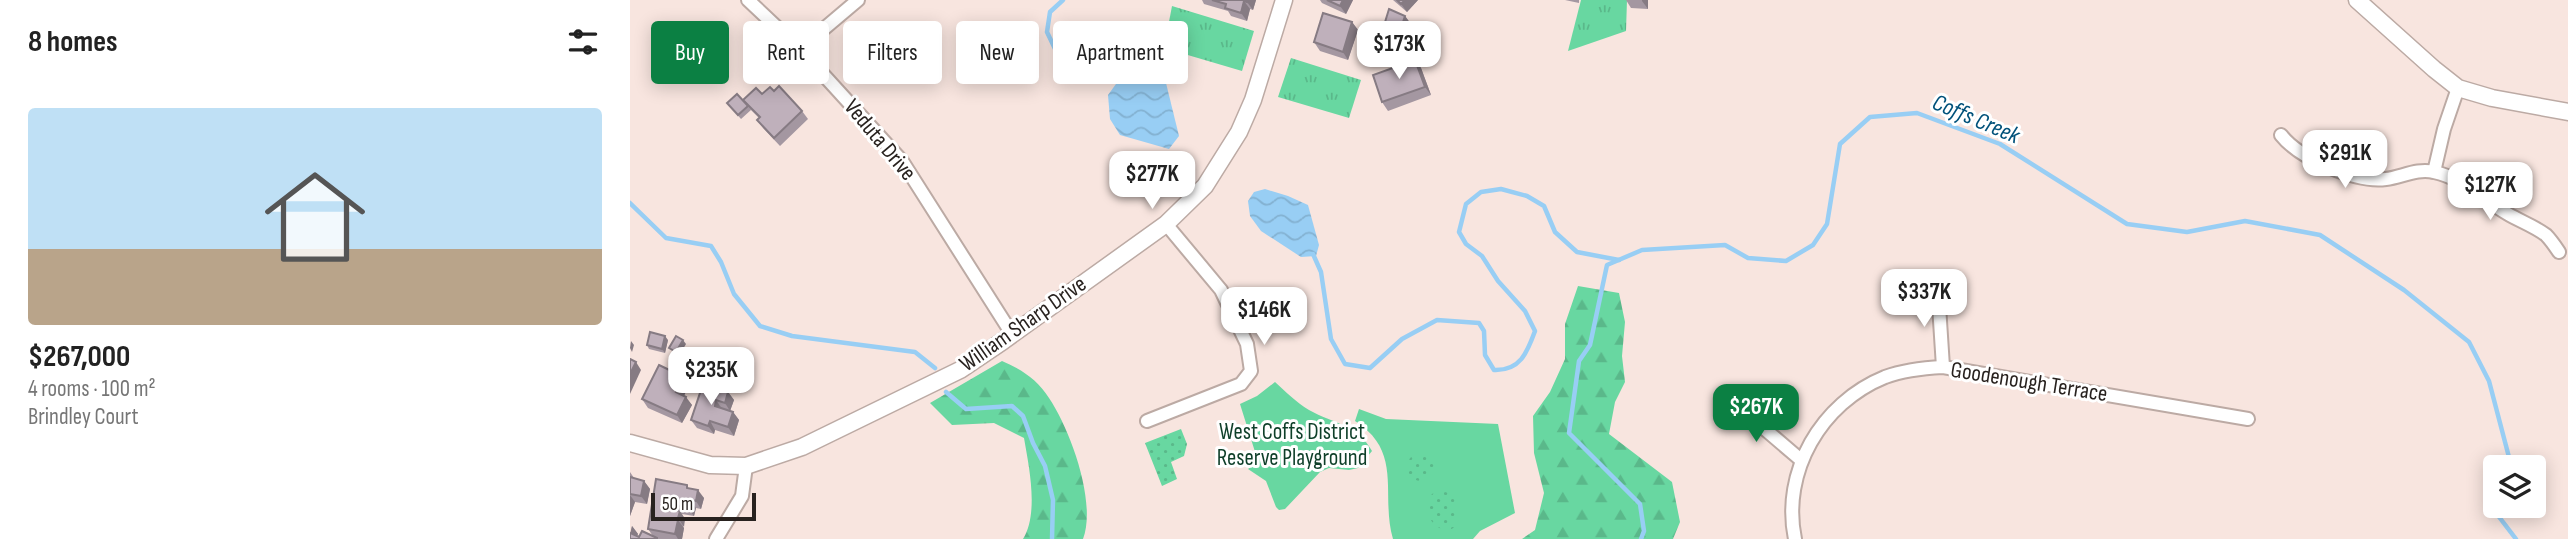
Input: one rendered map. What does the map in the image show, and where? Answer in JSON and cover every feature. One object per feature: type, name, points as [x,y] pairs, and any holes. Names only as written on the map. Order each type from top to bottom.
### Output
[{"type":"street","name":"Veduta Drive","points":[[748,0],[770,21]]},
{"type":"street","points":[[829,24],[858,0]]},
{"type":"street","name":"William Sharp Drive","points":[[630,443],[710,465],[746,466],[802,447],[960,370],[1166,224],[1205,186],[1239,132],[1264,69],[1283,0]]},
{"type":"street","points":[[2357,0],[2458,88],[2491,98],[2565,110]]},
{"type":"street","name":"Veduta Drive","points":[[829,81],[902,162],[1012,334]]},
{"type":"street","points":[[2434,172],[2444,129],[2458,88]]},
{"type":"street","points":[[2281,135],[2288,145],[2301,153],[2334,169],[2371,181],[2424,171],[2459,180],[2509,215],[2547,236],[2559,252]]},
{"type":"street","points":[[1147,421],[1241,384],[1251,371],[1247,344],[1221,290],[1166,224]]},
{"type":"street","points":[[1938,290],[1943,367]]},
{"type":"street","name":"Goodenough Terrace","points":[[1795,539],[1791,503],[1801,460],[1815,434],[1830,415],[1857,392],[1883,378],[1908,370],[1943,367],[2248,419]]},
{"type":"street","points":[[1733,402],[1801,460]]},
{"type":"street","points":[[716,539],[742,496],[746,466]]},
{"type":"green space","points":[[1581,0],[1627,0],[1626,31],[1568,51]]},
{"type":"green space","points":[[1172,6],[1254,31],[1242,71],[1188,55],[1188,21],[1169,21]]},
{"type":"green space","points":[[1291,58],[1361,80],[1349,118],[1278,97]]},
{"type":"green space","points":[[1578,286],[1619,293],[1625,322],[1622,356],[1625,382],[1615,402],[1609,434],[1672,482],[1680,522],[1673,539],[1522,539],[1535,530],[1544,493],[1534,453],[1533,416],[1550,392],[1565,359],[1565,324]]},
{"type":"green space","points":[[1002,361],[1022,371],[1040,386],[1065,428],[1084,486],[1087,506],[1083,539],[1023,539],[1031,516],[1032,503],[1024,438],[994,423],[952,425],[930,403]]},
{"type":"green space","name":"West Coffs District Reserve Playground","points":[[1275,382],[1309,410],[1352,430],[1372,451],[1358,468],[1329,468],[1320,472],[1285,509],[1279,510],[1266,481],[1248,469],[1255,463],[1256,455],[1240,404],[1257,396]]},
{"type":"green space","points":[[1359,409],[1386,419],[1498,424],[1515,513],[1480,531],[1473,539],[1393,539],[1385,460],[1380,446],[1370,433],[1355,421]]},
{"type":"green space","points":[[1181,429],[1187,444],[1184,456],[1171,462],[1177,479],[1162,486],[1145,443]]},
{"type":"green space","points":[[1421,453],[1431,457],[1435,467],[1431,477],[1421,481],[1411,477],[1407,467],[1411,457]]},
{"type":"green space","points":[[1437,491],[1452,493],[1458,508],[1458,519],[1450,530],[1436,526],[1430,519],[1428,500]]},
{"type":"water","points":[[1116,84],[1166,84],[1179,136],[1169,149],[1120,135],[1110,119],[1108,95]]},
{"type":"water","points":[[1265,189],[1308,205],[1319,245],[1316,256],[1301,257],[1261,231],[1250,216],[1248,201],[1254,192]]},
{"type":"building","points":[[1212,0],[1248,0],[1244,1],[1241,13]]},
{"type":"building","points":[[1327,0],[1343,0],[1340,6]]},
{"type":"building","points":[[1389,9],[1405,16],[1402,25],[1405,26],[1406,22],[1419,27],[1405,61],[1365,44],[1372,28],[1382,32]]},
{"type":"building","points":[[1323,13],[1352,22],[1343,52],[1314,42]]},
{"type":"building","points":[[1415,60],[1425,87],[1382,102],[1373,75]]},
{"type":"building","points":[[779,86],[802,111],[774,138],[757,120],[760,117],[743,100],[756,88],[762,94],[770,87],[774,91]]},
{"type":"building","points":[[737,94],[748,106],[738,115],[727,103]]},
{"type":"building","points":[[650,332],[665,336],[662,349],[647,345]]},
{"type":"building","points":[[676,336],[683,340],[676,352],[669,348]]},
{"type":"building","points":[[630,359],[636,362],[630,374]]},
{"type":"building","points":[[659,365],[684,377],[676,392],[686,397],[677,415],[642,399]]},
{"type":"building","points":[[711,373],[716,374],[714,381],[709,379]]},
{"type":"building","points":[[703,384],[728,392],[725,403],[716,400],[715,406],[733,412],[728,427],[710,421],[708,426],[691,420]]},
{"type":"building","points":[[630,477],[644,481],[641,496],[630,494]]},
{"type":"building","points":[[656,479],[698,490],[696,501],[690,500],[688,508],[676,505],[675,510],[680,511],[675,519],[678,520],[675,534],[648,529]]},
{"type":"building","points":[[642,531],[657,539],[630,539],[630,533],[639,537]]},
{"type":"waterway","points":[[1053,45],[1047,32],[1050,12],[1063,0]]},
{"type":"waterway","name":"Coffs Creek","points":[[1641,539],[1644,531],[1640,504],[1569,433],[1579,361],[1590,345],[1607,265],[1642,250],[1725,245],[1748,258],[1786,261],[1813,245],[1827,224],[1840,144],[1870,117],[1917,113],[2000,144],[2127,224],[2187,232],[2245,221],[2320,235],[2404,290],[2469,342],[2489,381],[2508,455]]},
{"type":"waterway","points":[[1313,254],[1321,272],[1331,339],[1345,364],[1370,368],[1402,339],[1437,320],[1479,323],[1484,331],[1485,355],[1494,370],[1503,370],[1516,364],[1529,347],[1535,331],[1525,311],[1498,281],[1482,256],[1466,244],[1459,232],[1466,204],[1481,192],[1501,189],[1527,196],[1544,206],[1555,232],[1577,252],[1619,260]]},
{"type":"waterway","points":[[630,203],[666,238],[711,246],[721,262],[734,294],[760,326],[792,336],[915,352],[935,368]]},
{"type":"waterway","points":[[946,392],[966,409],[1012,406],[1023,416],[1045,466],[1053,500],[1052,539]]},
{"type":"waterway","name":"Coffs Creek","points":[[2500,518],[2516,539]]}]
